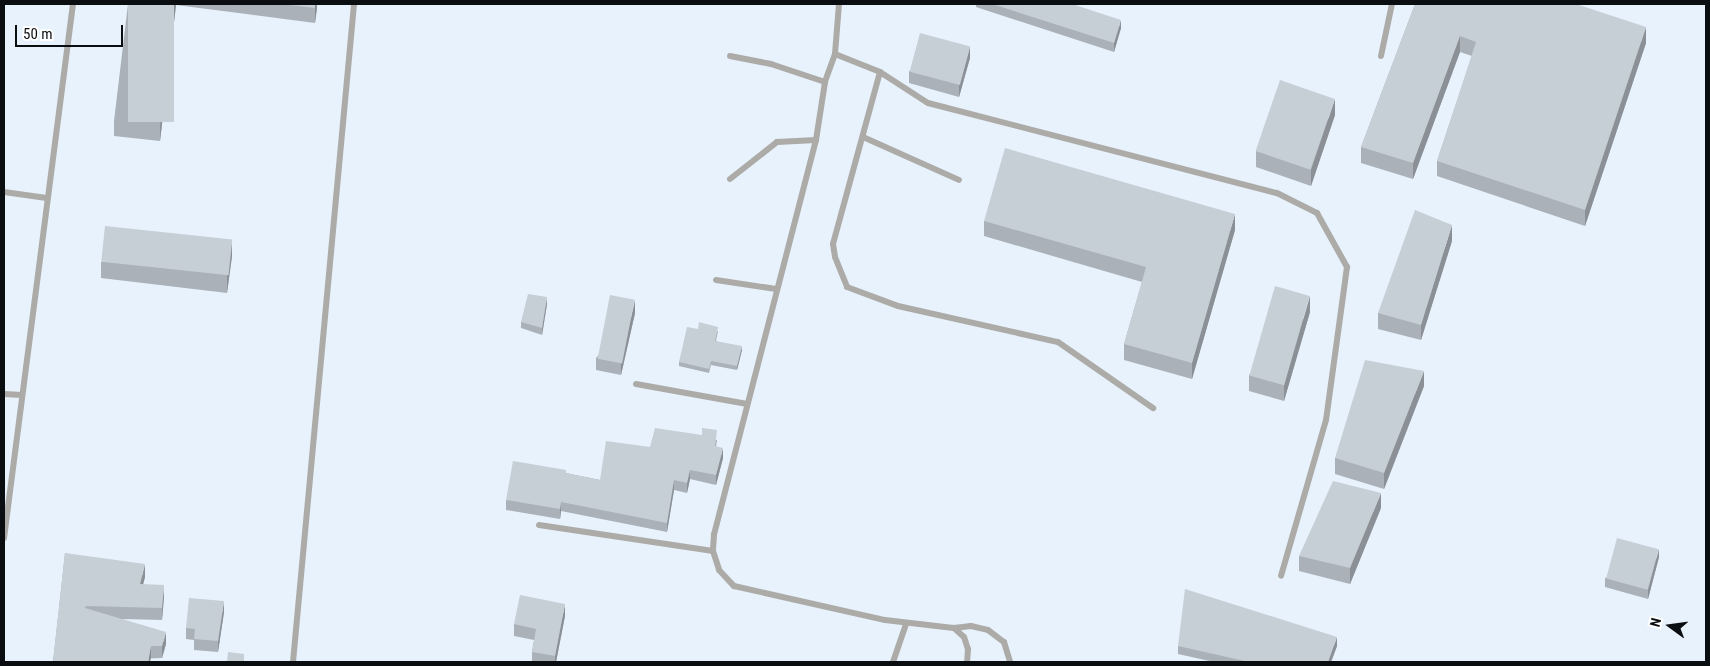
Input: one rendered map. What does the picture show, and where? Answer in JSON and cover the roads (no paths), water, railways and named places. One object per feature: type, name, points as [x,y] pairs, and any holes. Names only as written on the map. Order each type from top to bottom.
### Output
[{"type":"lane","points":[[4,538],[73,4]]},
{"type":"lane","points":[[293,662],[354,4]]},
{"type":"lane","points":[[838,4],[835,54],[825,82],[816,140],[714,535],[713,551],[719,570],[734,586],[906,624],[954,628],[971,626],[988,630],[1004,642],[1010,662]]},
{"type":"lane","points":[[1381,56],[1392,4]]},
{"type":"lane","points":[[835,54],[880,72],[928,103],[1277,193],[1317,213],[1347,267],[1326,420],[1281,576]]},
{"type":"lane","points":[[730,56],[770,64],[825,82]]},
{"type":"lane","points":[[880,72],[834,244],[834,257],[848,287],[898,306],[1058,342],[1153,408]]},
{"type":"lane","points":[[863,137],[959,180]]},
{"type":"lane","points":[[730,180],[777,142],[816,140]]},
{"type":"lane","points":[[4,192],[47,198]]},
{"type":"lane","points":[[716,280],[776,289]]},
{"type":"lane","points":[[636,384],[747,404]]},
{"type":"lane","points":[[4,394],[22,395]]},
{"type":"lane","points":[[539,525],[713,551]]},
{"type":"lane","points":[[893,662],[906,624]]},
{"type":"lane","points":[[954,628],[964,637],[968,649],[967,662]]}]
